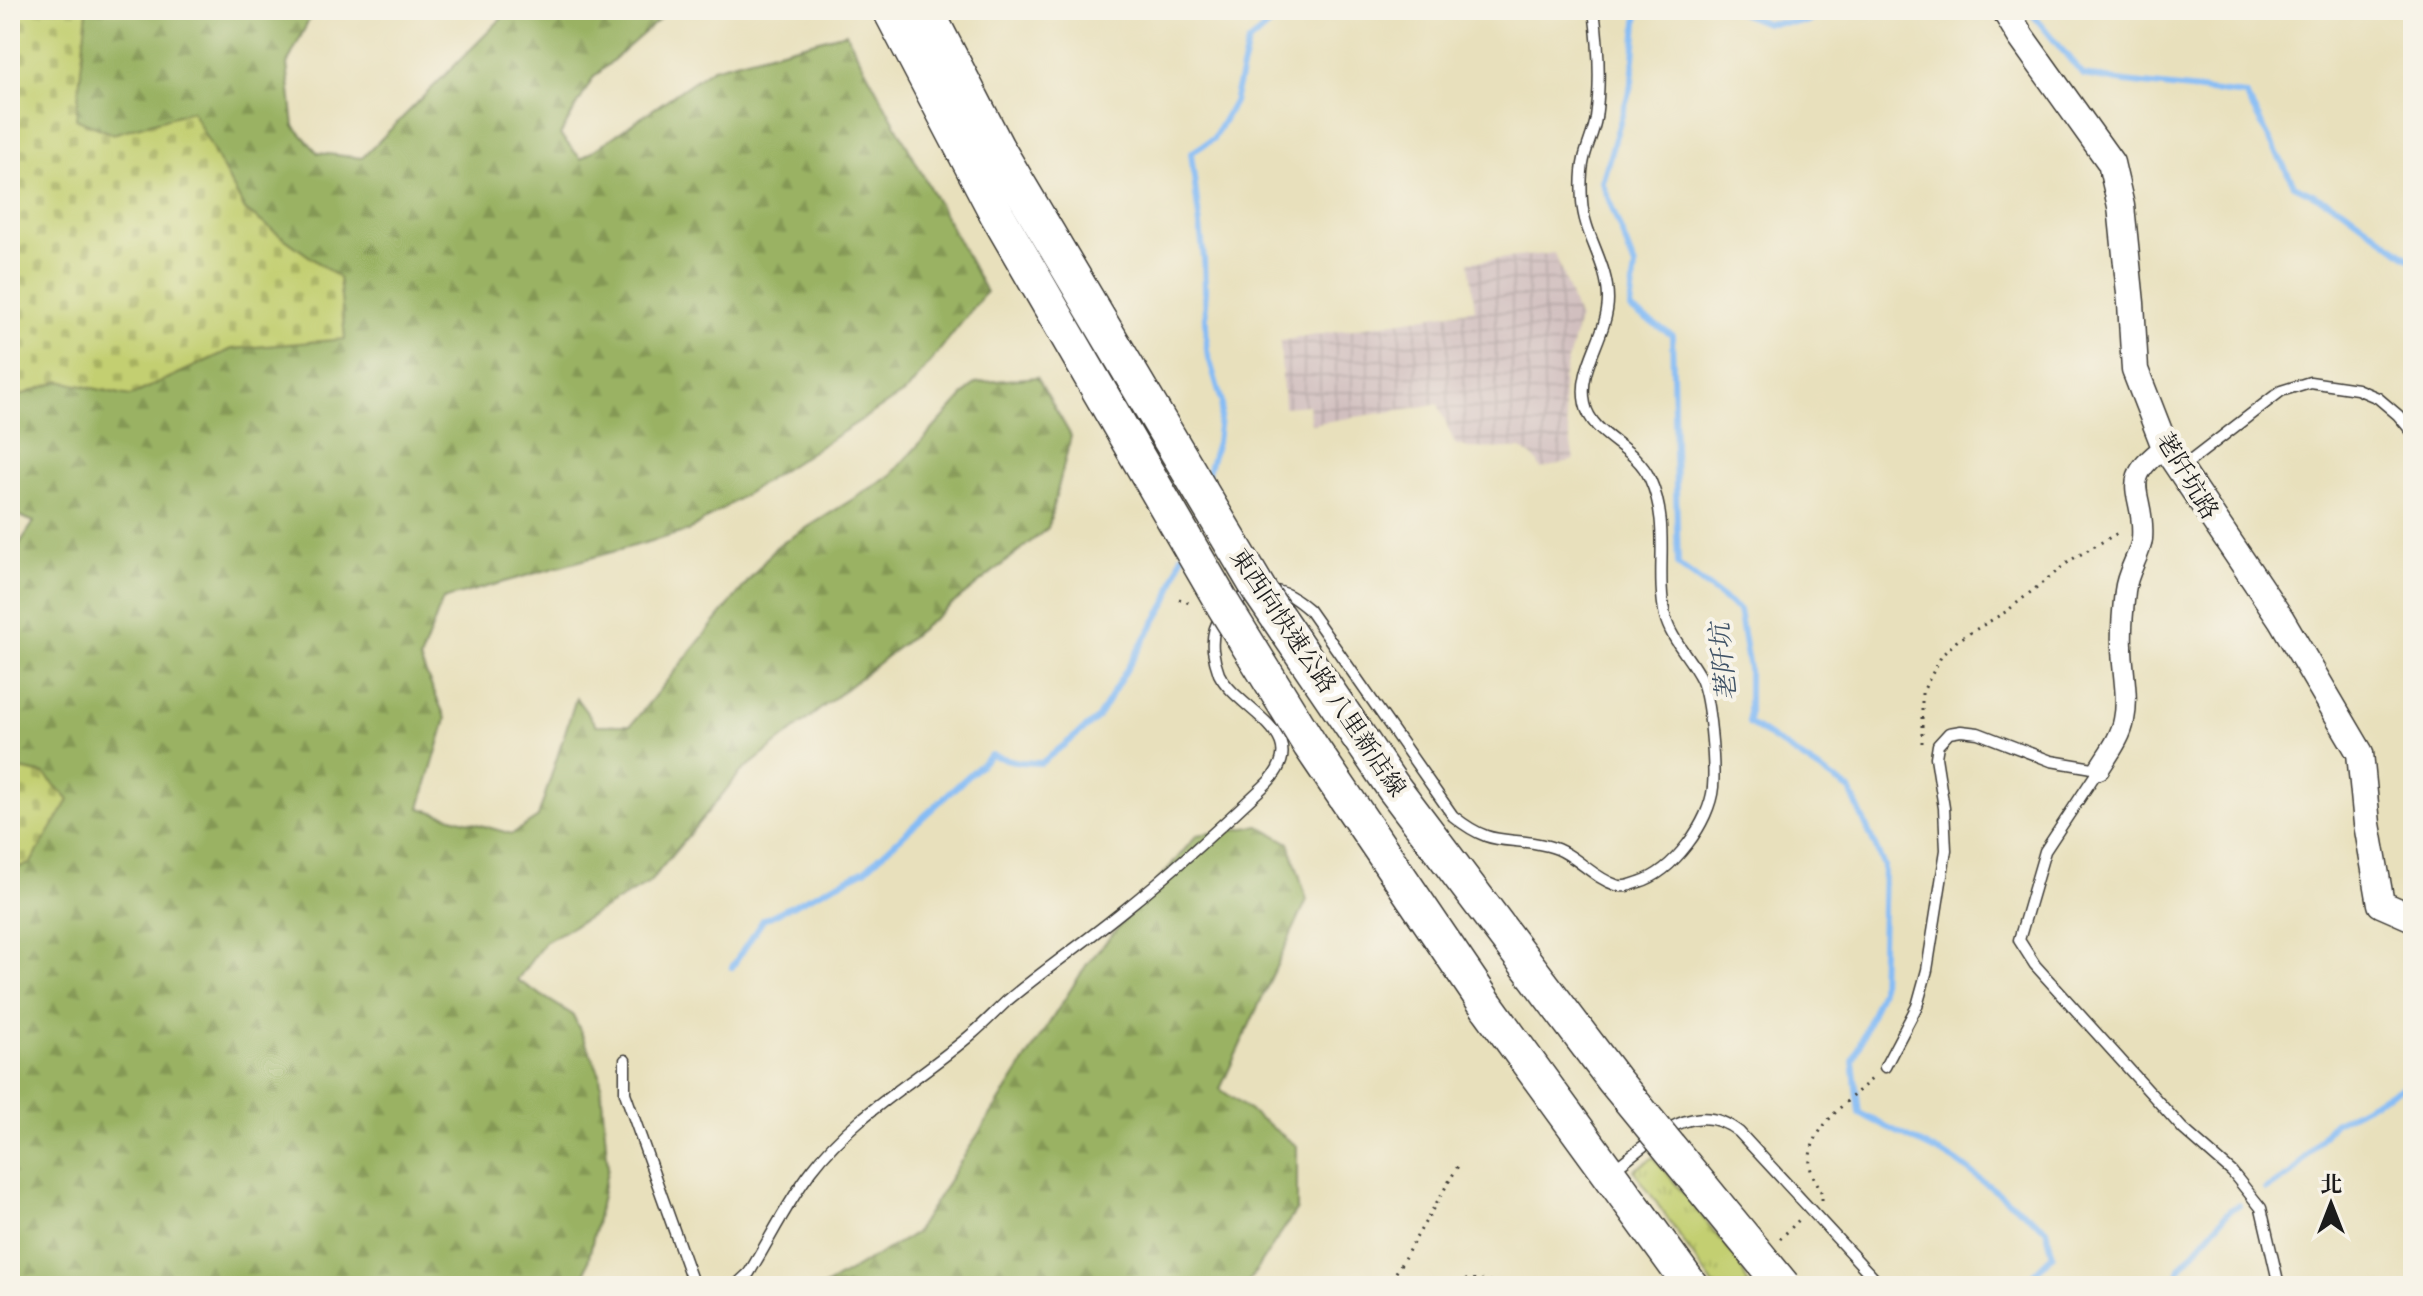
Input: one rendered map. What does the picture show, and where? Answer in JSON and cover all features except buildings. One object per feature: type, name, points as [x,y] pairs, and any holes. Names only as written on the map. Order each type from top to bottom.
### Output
[{"type":"highway","name":"東西向快速公路 八里新店線","points":[[890,10],[998,216],[1224,606],[1310,745],[1487,1006],[1691,1286]]},
{"type":"highway","name":"東西向快速公路 八里新店線","points":[[926,10],[997,148],[1261,593],[1412,813],[1614,1080],[1783,1286]]},
{"type":"street","name":"荖阡坑路","points":[[2005,10],[2111,163],[2121,206],[2135,370],[2172,459],[2281,619],[2360,753],[2367,824],[2381,904],[2413,918]]},
{"type":"street","points":[[2099,769],[2124,720],[2122,638],[2125,588],[2128,571],[2141,546],[2136,486],[2138,472],[2146,461],[2172,459]]},
{"type":"lane","points":[[735,1286],[749,1273],[811,1170],[855,1122],[972,1034],[1007,1001],[1124,911],[1192,853],[1269,782],[1280,768],[1284,754],[1277,735],[1220,676],[1214,660],[1212,640],[1218,620],[1232,603],[1250,592],[1274,590],[1292,596],[1309,610],[1453,816],[1470,830],[1496,840],[1550,846],[1564,851],[1620,887],[1652,878],[1671,865],[1704,818],[1713,788],[1706,697],[1701,679],[1669,629],[1665,616],[1663,528],[1656,494],[1640,460],[1598,429],[1590,419],[1584,402],[1586,373],[1604,328],[1608,299],[1602,261],[1582,204],[1584,158],[1596,122],[1601,68],[1594,10]]},
{"type":"lane","points":[[2172,459],[2281,391],[2310,382],[2357,389],[2378,398],[2413,433]]},
{"type":"lane","points":[[1885,1067],[1917,1006],[1927,970],[1946,850],[1944,808],[1936,757],[1938,745],[1949,733],[1978,733],[2051,761],[2099,769],[2045,851],[2019,940],[2035,965],[2183,1129],[2232,1172],[2261,1208],[2278,1281]]},
{"type":"lane","points":[[625,1060],[625,1093],[694,1286]]},
{"type":"lane","points":[[1608,1173],[1679,1123],[1693,1117],[1710,1116],[1727,1122],[1881,1286]]},
{"type":"path","points":[[1940,778],[1922,748],[1922,693],[1942,655],[1958,640],[2007,611],[2071,560],[2140,520]]},
{"type":"path","points":[[1820,1203],[1822,1191],[1811,1174],[1811,1146],[1825,1126],[1885,1067]]},
{"type":"path","points":[[1388,1286],[1458,1166]]},
{"type":"path","points":[[1442,1286],[1470,1279],[1508,1286]]},
{"type":"path","points":[[1391,1281],[1398,1286]]},
{"type":"shaded area","points":[[1555,253],[1579,320],[1563,379],[1564,409],[1574,460],[1541,469],[1536,460],[1521,449],[1468,448],[1455,444],[1438,404],[1311,424],[1308,405],[1284,407],[1280,341],[1475,309],[1469,262]]},
{"type":"green space","points":[[10,10],[87,10],[76,119],[113,134],[192,111],[245,210],[339,278],[345,339],[232,349],[130,396],[60,381],[15,397],[10,403]]},
{"type":"green space","points":[[87,10],[314,10],[287,64],[294,126],[318,153],[362,158],[510,10],[670,10],[593,78],[560,135],[581,159],[713,68],[846,33],[986,292],[908,390],[688,531],[443,599],[420,660],[446,719],[420,808],[512,834],[538,817],[576,698],[596,725],[631,725],[776,547],[890,476],[975,383],[1037,377],[1071,436],[1048,528],[740,773],[649,883],[545,942],[517,980],[573,1015],[600,1074],[608,1167],[583,1286],[10,1286],[10,869],[30,864],[44,774],[10,767],[10,558],[34,522],[10,512],[10,403],[15,397],[60,381],[130,396],[232,349],[345,338],[339,278],[245,210],[192,112],[113,134],[75,119]]},
{"type":"green space","points":[[10,767],[44,774],[69,800],[30,864],[10,869]]},
{"type":"green space","points":[[1259,826],[1289,843],[1307,900],[1220,1089],[1297,1146],[1297,1209],[1246,1286],[825,1286],[915,1233],[1087,964],[1197,835]]},
{"type":"green space","points":[[1654,1157],[1739,1262],[1749,1286],[1714,1286],[1634,1170]]},
{"type":"waterway","points":[[1207,475],[1217,442],[1222,402],[1207,351],[1204,259],[1191,153],[1213,139],[1234,102],[1248,43],[1286,10]]},
{"type":"waterway","name":"荖阡坑","points":[[1638,10],[1632,82],[1602,182],[1635,267],[1630,309],[1672,335],[1678,565],[1739,610],[1749,669],[1749,723],[1850,790],[1884,866],[1881,990],[1853,1061],[1859,1113],[1956,1161],[2046,1229],[2053,1255],[2021,1286]]},
{"type":"waterway","points":[[1733,10],[1766,23],[1808,22],[1821,10]]},
{"type":"waterway","points":[[2029,10],[2083,75],[2246,95],[2294,185],[2343,209],[2413,261]]},
{"type":"waterway","points":[[732,967],[763,920],[865,870],[991,755],[1018,762],[1041,763],[1097,719],[1168,600],[1182,555]]},
{"type":"waterway","points":[[2266,1189],[2290,1175],[2334,1123],[2404,1086],[2413,1077]]},
{"type":"waterway","points":[[2174,1286],[2180,1268],[2230,1210],[2239,1205]]}]
